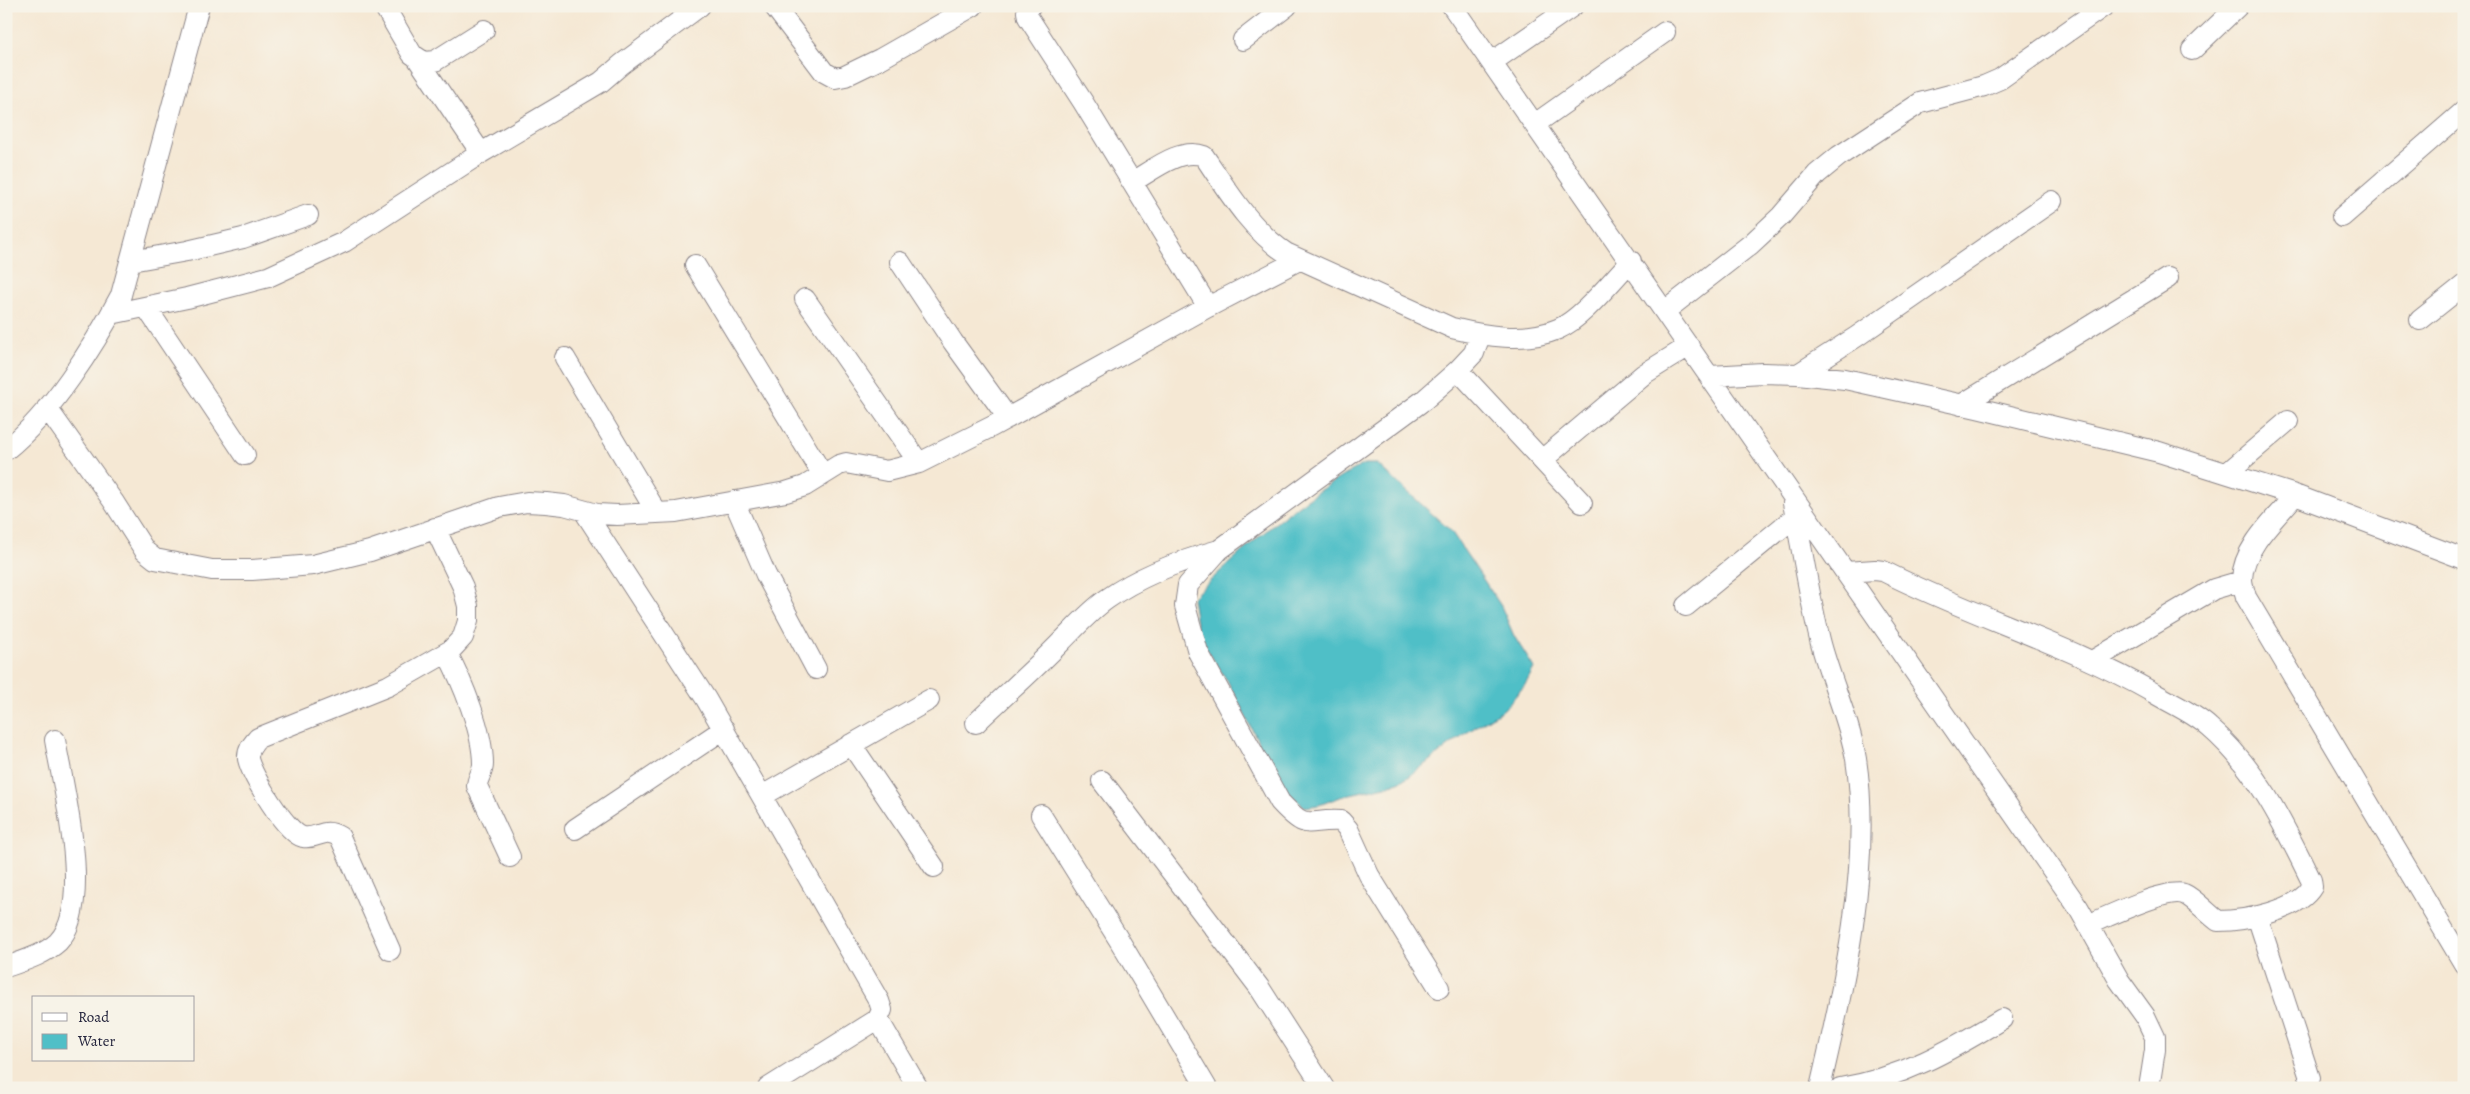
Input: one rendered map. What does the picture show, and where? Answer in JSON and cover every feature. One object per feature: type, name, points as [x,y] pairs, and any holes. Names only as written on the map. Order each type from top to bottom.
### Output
[{"type":"street","points":[[384,6],[412,54],[424,62],[435,61],[484,30]]},
{"type":"street","points":[[111,314],[268,277],[303,263],[344,242],[481,153],[601,82],[700,6]]},
{"type":"street","points":[[774,6],[824,72],[835,78],[845,76],[880,60],[973,6]]},
{"type":"street","points":[[1030,6],[1027,12],[1028,17],[1208,307]]},
{"type":"street","points":[[1243,40],[1287,6]]},
{"type":"street","points":[[1452,6],[1666,311],[2078,907],[2119,980],[2145,1016],[2155,1037],[2156,1050],[2149,1088]]},
{"type":"street","points":[[1492,62],[1574,6]]},
{"type":"street","points":[[1666,311],[1751,244],[1781,216],[1817,174],[1839,156],[1920,104],[1984,86],[2000,79],[2104,6]]},
{"type":"street","points":[[2192,50],[2238,6]]},
{"type":"street","points":[[6,450],[21,438],[47,408],[102,331],[122,295],[202,7]]},
{"type":"street","points":[[1535,124],[1664,32]]},
{"type":"street","points":[[418,58],[481,153]]},
{"type":"street","points":[[2342,217],[2464,111]]},
{"type":"street","points":[[1132,182],[1182,154],[1196,153],[1204,156],[1231,196],[1274,245],[1299,260],[1452,328],[1480,335],[1528,336],[1559,329],[1583,310],[1631,262]]},
{"type":"street","points":[[1798,374],[2052,201]]},
{"type":"street","points":[[131,261],[243,238],[308,215]]},
{"type":"street","points":[[47,408],[114,501],[145,550],[155,559],[212,570],[252,570],[313,565],[354,556],[476,513],[527,502],[564,505],[584,511],[617,515],[657,513],[786,492],[805,486],[839,465],[846,463],[887,471],[919,463],[1008,418],[1208,307],[1299,260]]},
{"type":"street","points":[[900,262],[1008,418]]},
{"type":"street","points":[[695,265],[823,475]]},
{"type":"street","points":[[1961,405],[2168,278]]},
{"type":"street","points":[[2420,320],[2464,286]]},
{"type":"street","points":[[805,299],[919,463]]},
{"type":"street","points":[[146,307],[245,455]]},
{"type":"street","points":[[1439,988],[1370,875],[1348,830],[1341,822],[1307,823],[1296,819],[1280,802],[1198,652],[1185,606],[1188,585],[1219,550],[1424,400],[1474,353],[1480,335]]},
{"type":"street","points":[[1542,460],[1644,374],[1689,346]]},
{"type":"street","points":[[565,358],[657,513]]},
{"type":"street","points":[[1458,370],[1582,502]]},
{"type":"street","points":[[1710,376],[1763,373],[1798,374],[1845,379],[2160,452],[2295,495],[2464,559]]},
{"type":"street","points":[[2227,473],[2288,421]]},
{"type":"street","points":[[1792,494],[1820,641],[1842,704],[1856,759],[1859,799],[1860,841],[1852,936],[1820,1088]]},
{"type":"street","points":[[2295,495],[2251,549],[2244,567],[2242,580],[2246,598],[2464,964]]},
{"type":"street","points":[[734,501],[766,575],[816,669]]},
{"type":"street","points":[[584,511],[724,729],[879,1001],[882,1010],[878,1019],[776,1085]]},
{"type":"street","points":[[1686,606],[1796,516]]},
{"type":"street","points":[[390,950],[340,837],[333,833],[322,832],[310,837],[302,837],[292,830],[265,795],[248,758],[250,748],[258,738],[388,686],[447,653],[463,637],[468,621],[468,606],[462,587],[435,528]]},
{"type":"street","points":[[976,723],[1106,599],[1167,566],[1219,550]]},
{"type":"street","points":[[1846,572],[1883,571],[1940,600],[2003,623],[2118,673],[2208,726],[2252,774],[2278,812],[2311,880],[2312,887],[2308,894],[2283,908],[2258,916],[2218,921],[2184,894],[2175,894],[2143,902],[2088,925]]},
{"type":"street","points":[[2092,661],[2214,589],[2242,580]]},
{"type":"street","points":[[447,653],[462,682],[479,738],[483,765],[477,780],[477,786],[510,857]]},
{"type":"street","points":[[762,796],[929,700]]},
{"type":"street","points":[[575,829],[724,729]]},
{"type":"street","points":[[6,968],[37,956],[57,942],[67,928],[74,897],[76,856],[55,740]]},
{"type":"street","points":[[851,744],[934,867]]},
{"type":"street","points":[[1102,781],[1259,987],[1320,1086]]},
{"type":"street","points":[[1040,815],[1119,940],[1207,1088]]},
{"type":"street","points":[[2258,916],[2310,1078]]},
{"type":"street","points":[[878,1019],[918,1088]]},
{"type":"street","points":[[1840,1088],[1896,1075],[1946,1053],[2002,1019]]},
{"type":"water","points":[[1365,464],[1377,464],[1451,531],[1501,606],[1514,636],[1534,668],[1525,685],[1504,709],[1463,735],[1407,778],[1394,784],[1346,795],[1319,805],[1305,807],[1281,787],[1228,682],[1198,636],[1192,598],[1231,561],[1296,507],[1318,491]]}]
